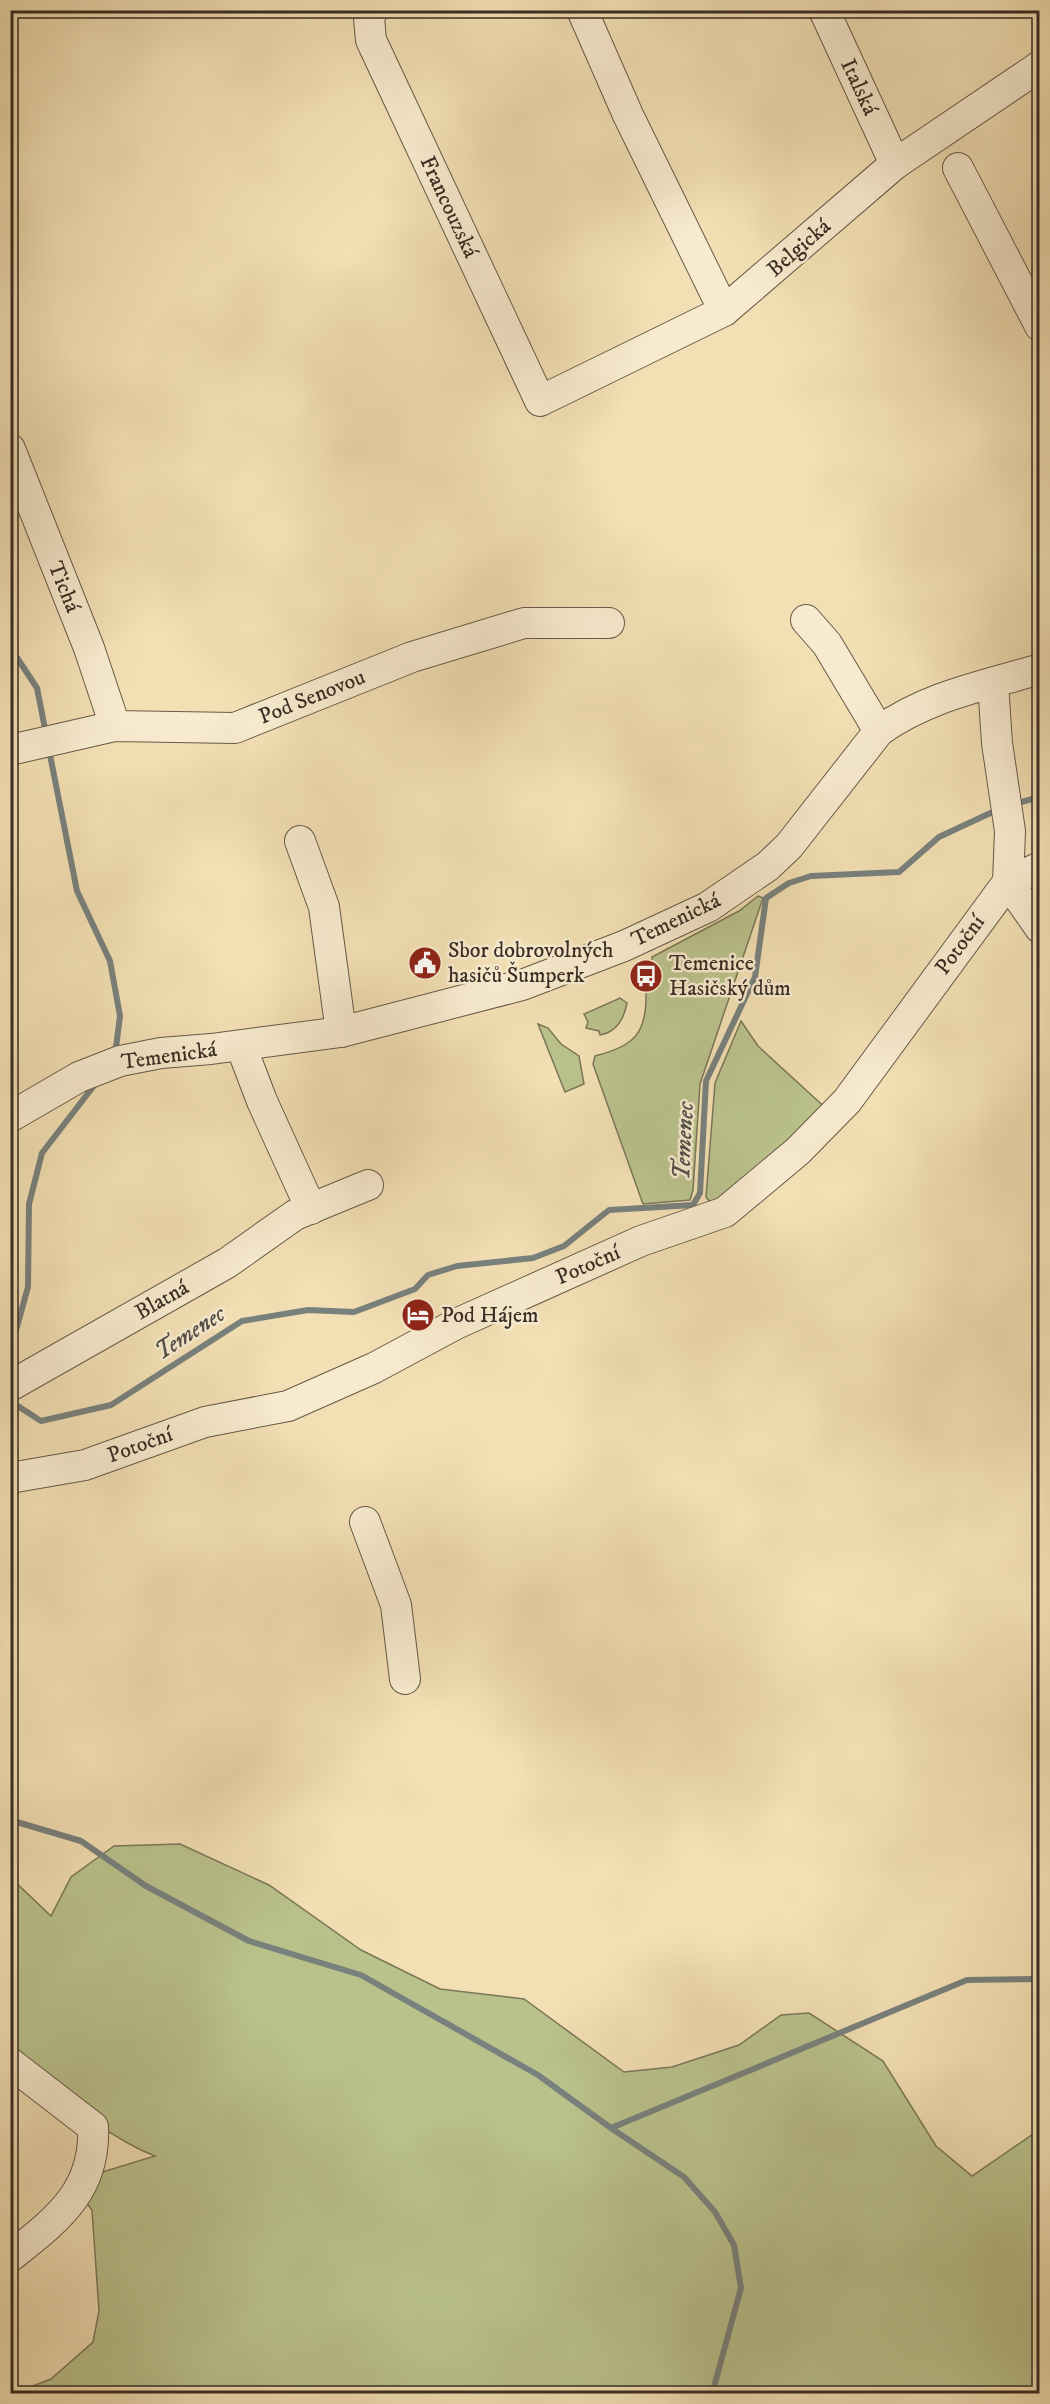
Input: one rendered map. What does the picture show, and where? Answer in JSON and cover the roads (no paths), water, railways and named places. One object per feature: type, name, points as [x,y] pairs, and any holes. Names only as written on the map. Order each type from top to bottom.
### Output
[{"type":"street","name":"Francouzská","points":[[372,10],[369,18],[371,40],[540,401]]},
{"type":"street","points":[[582,10],[628,115],[724,311]]},
{"type":"street","name":"Italská","points":[[824,10],[895,165]]},
{"type":"street","name":"Belgická","points":[[540,401],[724,311],[895,165],[1040,66]]},
{"type":"street","points":[[958,168],[1040,326]]},
{"type":"street","name":"Tichá","points":[[10,449],[90,648],[115,726]]},
{"type":"street","points":[[806,620],[832,653],[879,731]]},
{"type":"street","name":"Pod Senovou","points":[[10,750],[115,726],[235,728],[412,657],[524,623],[609,622]]},
{"type":"street","name":"Temenická","points":[[10,1117],[79,1077],[120,1061],[161,1053],[241,1046],[340,1032],[522,985],[624,946],[708,907],[768,866],[789,846],[879,731],[918,706],[1040,669]]},
{"type":"street","points":[[993,683],[1007,805],[1008,882],[1040,928]]},
{"type":"street","points":[[300,841],[324,907],[340,1032]]},
{"type":"street","name":"Potoční","points":[[10,1478],[85,1465],[205,1422],[288,1406],[374,1368],[456,1324],[641,1241],[724,1212],[798,1151],[847,1101],[1008,882],[1040,867]]},
{"type":"street","points":[[241,1046],[262,1101],[311,1209]]},
{"type":"street","name":"Blatná","points":[[10,1386],[227,1263],[295,1215],[368,1185]]},
{"type":"street","points":[[365,1522],[396,1605],[405,1679]]},
{"type":"street","points":[[10,2063],[93,2127],[94,2153],[86,2177],[72,2200],[46,2231],[10,2257]]},
{"type":"waterway","points":[[10,647],[37,688],[46,734]]},
{"type":"waterway","points":[[49,750],[77,891],[110,961],[120,1016],[115,1055]]},
{"type":"waterway","name":"Temenec","points":[[1014,804],[1040,797]]},
{"type":"waterway","name":"Temenec","points":[[10,1401],[41,1421],[111,1405],[242,1321],[308,1310],[354,1312],[415,1289],[428,1275],[457,1266],[533,1258],[564,1246],[609,1210],[693,1205],[700,1193],[706,1081],[755,977],[766,898],[789,883],[811,876],[899,872],[939,837],[999,809]]},
{"type":"waterway","points":[[10,1352],[28,1287],[29,1204],[42,1153],[96,1083]]},
{"type":"waterway","points":[[10,1820],[81,1841],[146,1886],[249,1941],[361,1975],[538,2075],[611,2128],[967,1980],[1040,1979]]},
{"type":"waterway","points":[[611,2128],[684,2177],[715,2212],[734,2245],[741,2288],[712,2394]]},
{"type":"place","name":"Sbor dobrovolných hasičů Šumperk","points":[[425,963]]},
{"type":"place","name":"Temenice Hasičský dům","points":[[646,976]]},
{"type":"place","name":"Pod Hájem","points":[[418,1315]]}]
